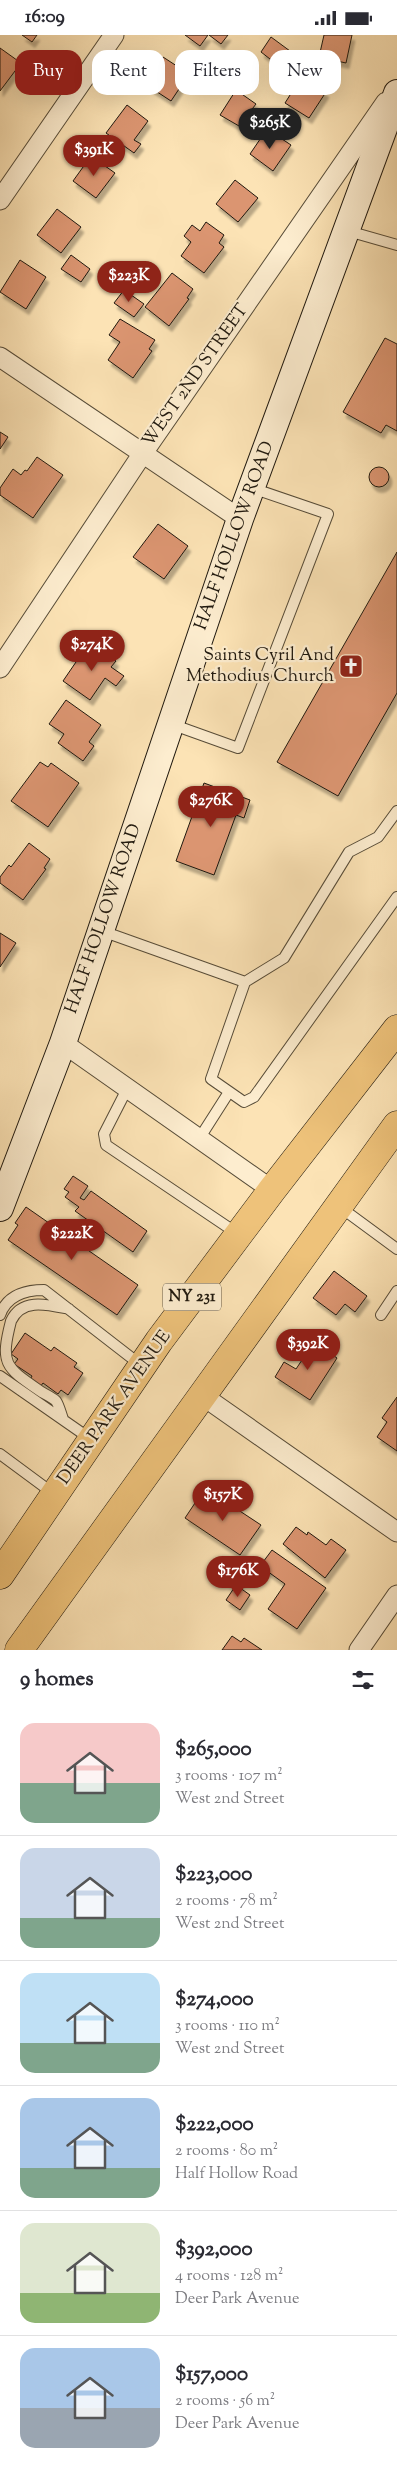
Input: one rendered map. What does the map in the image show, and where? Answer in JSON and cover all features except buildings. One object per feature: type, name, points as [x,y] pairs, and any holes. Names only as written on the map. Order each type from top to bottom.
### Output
[{"type":"main road","name":"DEER PARK AVENUE","points":[[0,1575],[142,1367],[272,1190],[397,1029]]},
{"type":"main road","points":[[19,1650],[397,1125]]},
{"type":"street","points":[[0,200],[114,35]]},
{"type":"street","name":"WEST 2ND STREET","points":[[0,668],[143,453],[397,87]]},
{"type":"street","name":"HALF HOLLOW ROAD","points":[[0,1208],[63,1043],[240,519],[397,93]]},
{"type":"street","points":[[0,357],[240,519]]},
{"type":"street","points":[[63,1043],[272,1190]]},
{"type":"street","points":[[203,1396],[397,1532]]},
{"type":"street","points":[[359,1650],[397,1595]]},
{"type":"lane","points":[[347,231],[397,245]]},
{"type":"lane","points":[[170,723],[238,748],[328,514],[252,488]]},
{"type":"lane","points":[[397,811],[378,837],[349,852],[284,958],[245,982],[211,1079],[244,1102],[254,1097],[397,897]]},
{"type":"lane","points":[[101,930],[245,982]]},
{"type":"lane","points":[[127,1089],[104,1134],[106,1145],[239,1235]]},
{"type":"lane","points":[[199,1139],[229,1092]]},
{"type":"lane","points":[[339,1206],[397,1249]]},
{"type":"lane","points":[[0,1315],[3,1307],[16,1295],[27,1290],[44,1290],[142,1367]]},
{"type":"lane","points":[[381,1315],[397,1291]]},
{"type":"lane","points":[[62,1419],[56,1402],[5,1364],[1,1354],[12,1319],[22,1308],[35,1304],[69,1309]]},
{"type":"lane","points":[[0,1377],[92,1440]]},
{"type":"lane","points":[[0,1454],[55,1495]]},
{"type":"place","name":"Saints Cyril And Methodius Church","points":[[351,666]]}]
